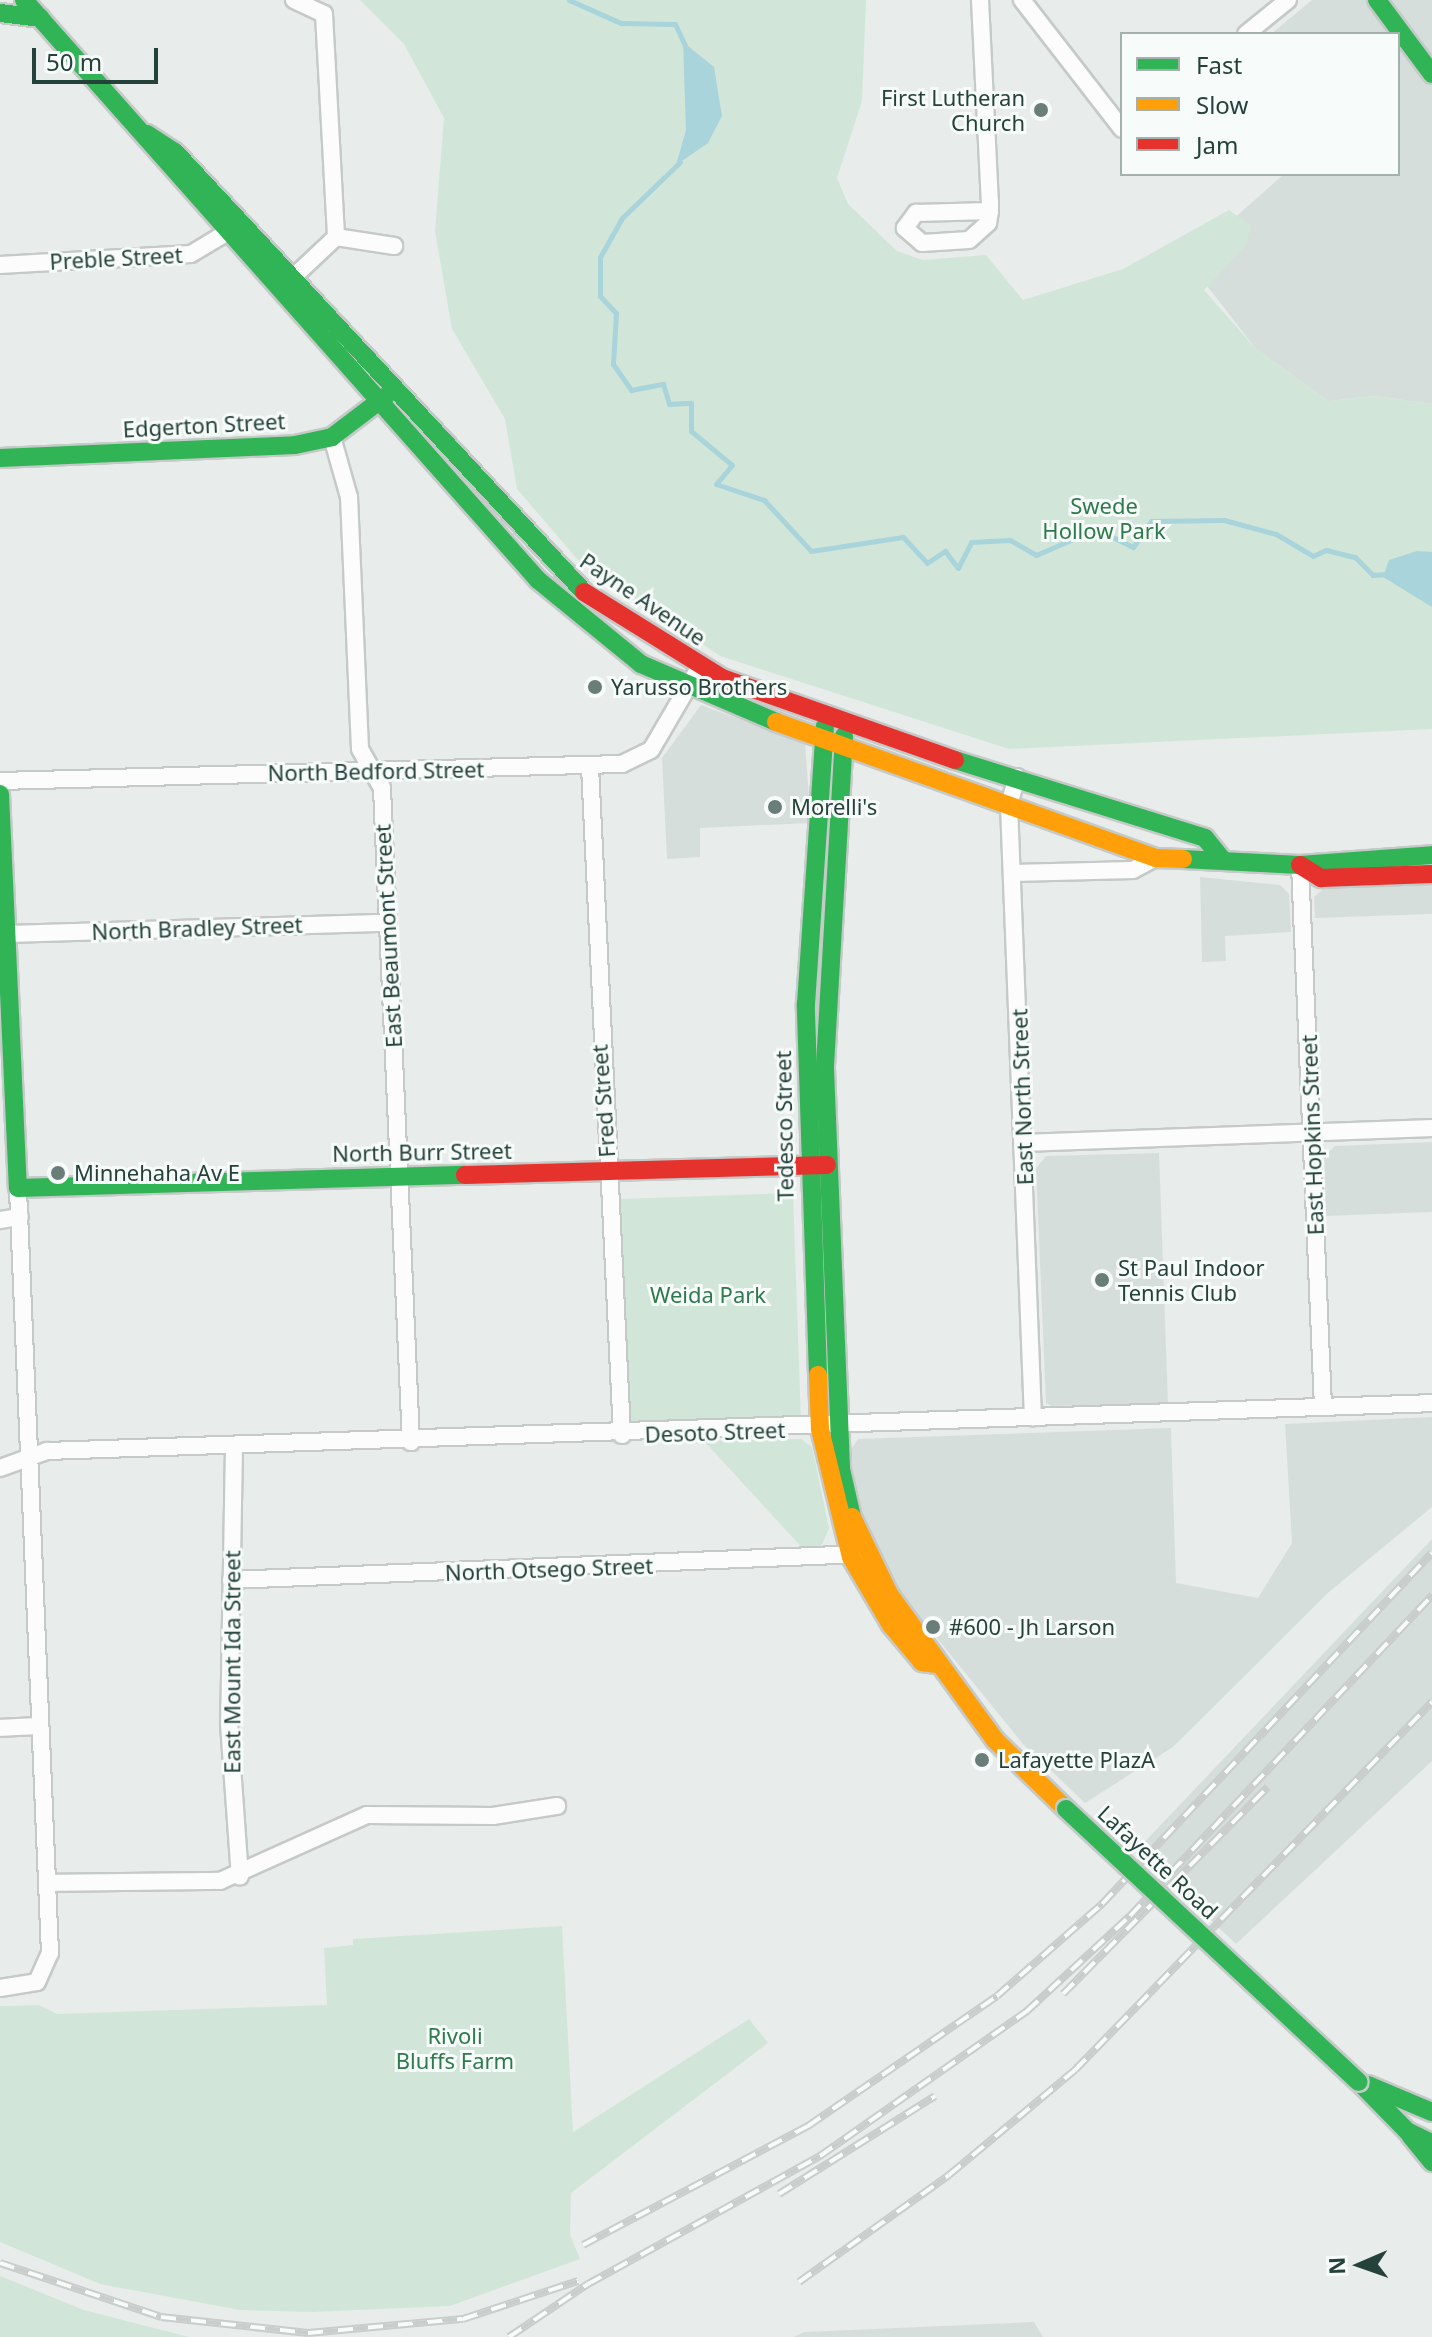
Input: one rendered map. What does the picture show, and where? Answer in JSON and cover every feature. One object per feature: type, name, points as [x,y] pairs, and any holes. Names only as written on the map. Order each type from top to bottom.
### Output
[{"type":"street","name":"Payne Avenue","points":[[24,0],[143,131],[162,164],[569,612],[688,690],[1156,858],[1195,863],[1221,858],[1300,865],[1432,855]]},
{"type":"street","points":[[278,291],[336,237],[324,14],[294,0]]},
{"type":"street","points":[[980,0],[990,211],[969,240],[922,243],[905,228],[916,213],[990,211]]},
{"type":"street","points":[[1022,0],[1120,126]]},
{"type":"street","points":[[1248,32],[1288,0]]},
{"type":"street","points":[[1377,0],[1432,74]]},
{"type":"street","points":[[0,13],[41,18]]},
{"type":"street","name":"Payne Avenue","points":[[143,131],[175,152],[569,581],[700,666],[827,720],[1205,838],[1221,858]]},
{"type":"street","name":"Preble Street","points":[[0,265],[191,254],[226,233]]},
{"type":"street","points":[[336,237],[394,246]]},
{"type":"street","name":"Edgerton Street","points":[[0,458],[275,448],[332,437],[393,390]]},
{"type":"street","name":"East Beaumont Street","points":[[332,437],[349,497],[360,749],[382,788],[411,1442]]},
{"type":"street","name":"North Bedford Street","points":[[0,781],[590,766],[645,756],[700,666]]},
{"type":"street","name":"Tedesco Street","points":[[827,720],[822,740],[806,1004],[817,1166],[828,1428],[847,1528]]},
{"type":"street","name":"Tedesco Street","points":[[817,1166],[827,956],[841,747],[846,726]]},
{"type":"street","name":"Fred Street","points":[[590,766],[595,951],[622,1435]]},
{"type":"street","name":"East North Street","points":[[1017,777],[1009,805],[1033,1418]]},
{"type":"street","points":[[0,794],[7,934],[4,967],[20,1217],[47,1883],[46,1976],[0,1988]]},
{"type":"street","name":"Payne Avenue","points":[[1013,873],[1133,870],[1156,858]]},
{"type":"street","name":"Payne Avenue","points":[[1300,865],[1321,878],[1432,874]]},
{"type":"street","name":"East Hopkins Street","points":[[1300,865],[1323,1406]]},
{"type":"street","name":"North Bradley Street","points":[[7,934],[387,923]]},
{"type":"street","points":[[1024,1143],[1432,1128]]},
{"type":"street","name":"North Burr Street","points":[[18,1188],[817,1166]]},
{"type":"street","points":[[0,1220],[20,1217]]},
{"type":"street","name":"Desoto Street","points":[[0,1468],[47,1451],[828,1428],[1432,1403]]},
{"type":"street","name":"East Mount Ida Street","points":[[234,1447],[230,1754],[240,1877]]},
{"type":"street","name":"Lafayette Road","points":[[847,1528],[858,1555],[995,1740],[1359,2082],[1407,2131],[1432,2143]]},
{"type":"street","name":"North Otsego Street","points":[[231,1580],[858,1555]]},
{"type":"street","points":[[0,1728],[40,1726]]},
{"type":"street","points":[[47,1883],[240,1877],[302,1839],[367,1815],[493,1816],[557,1806]]},
{"type":"street","name":"Lafayette Road","points":[[1359,2082],[1432,2112]]},
{"type":"street","points":[[1407,2131],[1432,2162]]},
{"type":"shaded area","points":[[1312,0],[1432,0],[1432,404],[1375,396],[1328,401],[1256,349],[1187,260],[1282,176],[1400,176],[1400,32],[1273,32]]},
{"type":"shaded area","points":[[701,705],[805,743],[811,823],[700,828],[700,857],[667,859],[662,758]]},
{"type":"shaded area","points":[[1200,877],[1280,885],[1289,894],[1291,932],[1225,936],[1226,961],[1202,962]]},
{"type":"shaded area","points":[[1432,883],[1432,914],[1315,918],[1314,897],[1325,887]]},
{"type":"shaded area","points":[[1432,1142],[1432,1212],[1326,1216],[1324,1157],[1335,1146]]},
{"type":"shaded area","name":"St Paul Indoor Tennis Club","points":[[1159,1153],[1168,1403],[1052,1406],[1046,1403],[1036,1168],[1046,1156]]},
{"type":"shaded area","points":[[1432,1417],[1432,1507],[1329,1592],[1173,1747],[1085,1803],[1023,1744],[897,1589],[859,1503],[849,1452],[858,1439],[1171,1428],[1176,1583],[1258,1598],[1292,1543],[1285,1424]]},
{"type":"shaded area","points":[[1432,1539],[1432,1761],[1236,1944],[1137,1850]]},
{"type":"shaded area","points":[[1034,2322],[1043,2337],[794,2337],[804,2332]]},
{"type":"green space","name":"Swede Hollow Park","points":[[360,0],[866,0],[862,101],[837,178],[848,204],[897,251],[923,260],[986,255],[1023,300],[1123,269],[1229,210],[1251,226],[1245,246],[1204,290],[1256,349],[1328,401],[1375,396],[1432,404],[1432,729],[1009,749],[720,656],[578,560],[517,489],[505,419],[452,329],[435,231],[444,118],[404,44]]},
{"type":"green space","name":"Weida Park","points":[[793,1193],[801,1420],[621,1426],[613,1199]]},
{"type":"green space","points":[[801,1439],[812,1447],[829,1528],[820,1550],[806,1552],[704,1441]]},
{"type":"green space","name":"Rivoli Bluffs Farm","points":[[562,1926],[573,2132],[749,2019],[768,2043],[571,2193],[570,2235],[580,2259],[450,2306],[313,2312],[240,2310],[100,2284],[0,2242],[0,2006],[39,2005],[57,2014],[327,2005],[324,1948],[353,1945],[353,1939]]},
{"type":"green space","points":[[0,2276],[84,2310],[189,2337],[0,2337]]},
{"type":"water","points":[[683,42],[714,67],[722,116],[708,143],[676,165],[686,130]]},
{"type":"water","points":[[1417,551],[1432,552],[1432,607],[1383,577],[1389,560]]},
{"type":"waterway","points":[[569,0],[621,23],[675,24],[685,45]]},
{"type":"waterway","points":[[680,162],[622,218],[600,257],[600,296],[616,313],[613,364],[631,390],[663,384],[669,404],[691,403],[691,431],[732,465],[716,484],[764,500],[811,551],[903,537],[927,563],[945,551],[958,568],[971,542],[1010,540],[1036,555],[1096,529],[1133,547],[1151,521],[1224,520],[1276,534],[1313,556],[1326,550],[1355,557],[1373,575],[1388,574]]},
{"type":"railway","points":[[583,2245],[808,2126],[997,1996],[1102,1904],[1432,1552]]},
{"type":"railway","points":[[509,2337],[588,2284],[820,2156],[1027,2011],[1130,1916],[1432,1595]]},
{"type":"railway","points":[[799,2282],[949,2175],[1075,2070],[1432,1702]]},
{"type":"railway","points":[[1063,1994],[1268,1787]]},
{"type":"railway","points":[[779,2194],[935,2096]]},
{"type":"railway","points":[[0,2263],[161,2317],[308,2333],[463,2319],[578,2281]]},
{"type":"traffic: fast","points":[[24,0],[538,580],[641,664],[776,722]]},
{"type":"traffic: fast","points":[[1377,0],[1432,74]]},
{"type":"traffic: fast","points":[[0,13],[41,18]]},
{"type":"traffic: fast","points":[[147,134],[175,152],[584,592]]},
{"type":"traffic: fast","points":[[0,458],[295,445],[332,437],[386,396]]},
{"type":"traffic: fast","points":[[818,1375],[806,1004],[825,727]]},
{"type":"traffic: fast","points":[[844,736],[825,1069],[841,1469],[852,1517]]},
{"type":"traffic: fast","points":[[955,760],[1205,838],[1221,858]]},
{"type":"traffic: fast","points":[[0,794],[18,1188],[465,1175]]},
{"type":"traffic: fast","points":[[1183,859],[1300,865],[1432,855]]},
{"type":"traffic: fast","points":[[1066,1809],[1359,2082]]},
{"type":"traffic: fast","points":[[1359,2082],[1407,2131],[1432,2143]]},
{"type":"traffic: fast","points":[[1368,2085],[1432,2112]]},
{"type":"traffic: fast","points":[[1410,2135],[1432,2162]]},
{"type":"traffic: slow","points":[[776,722],[1156,858],[1183,859]]},
{"type":"traffic: slow","points":[[818,1375],[820,1429],[851,1557],[891,1625],[922,1662],[937,1664]]},
{"type":"traffic: slow","points":[[852,1517],[889,1594],[995,1740],[1066,1809]]},
{"type":"traffic: jam","points":[[584,592],[722,678],[955,760]]},
{"type":"traffic: jam","points":[[1300,865],[1321,878],[1432,874]]},
{"type":"traffic: jam","points":[[465,1175],[827,1165]]},
{"type":"place","name":"First Lutheran Church","points":[[1041,110]]},
{"type":"place","name":"Yarusso Brothers","points":[[595,687]]},
{"type":"place","name":"Morelli's","points":[[775,807]]},
{"type":"place","name":"Minnehaha Av E","points":[[58,1173]]},
{"type":"place","name":"St Paul Indoor Tennis Club","points":[[1102,1280]]},
{"type":"place","name":"#600 - Jh Larson","points":[[933,1627]]},
{"type":"place","name":"Lafayette PlazA","points":[[982,1760]]}]
